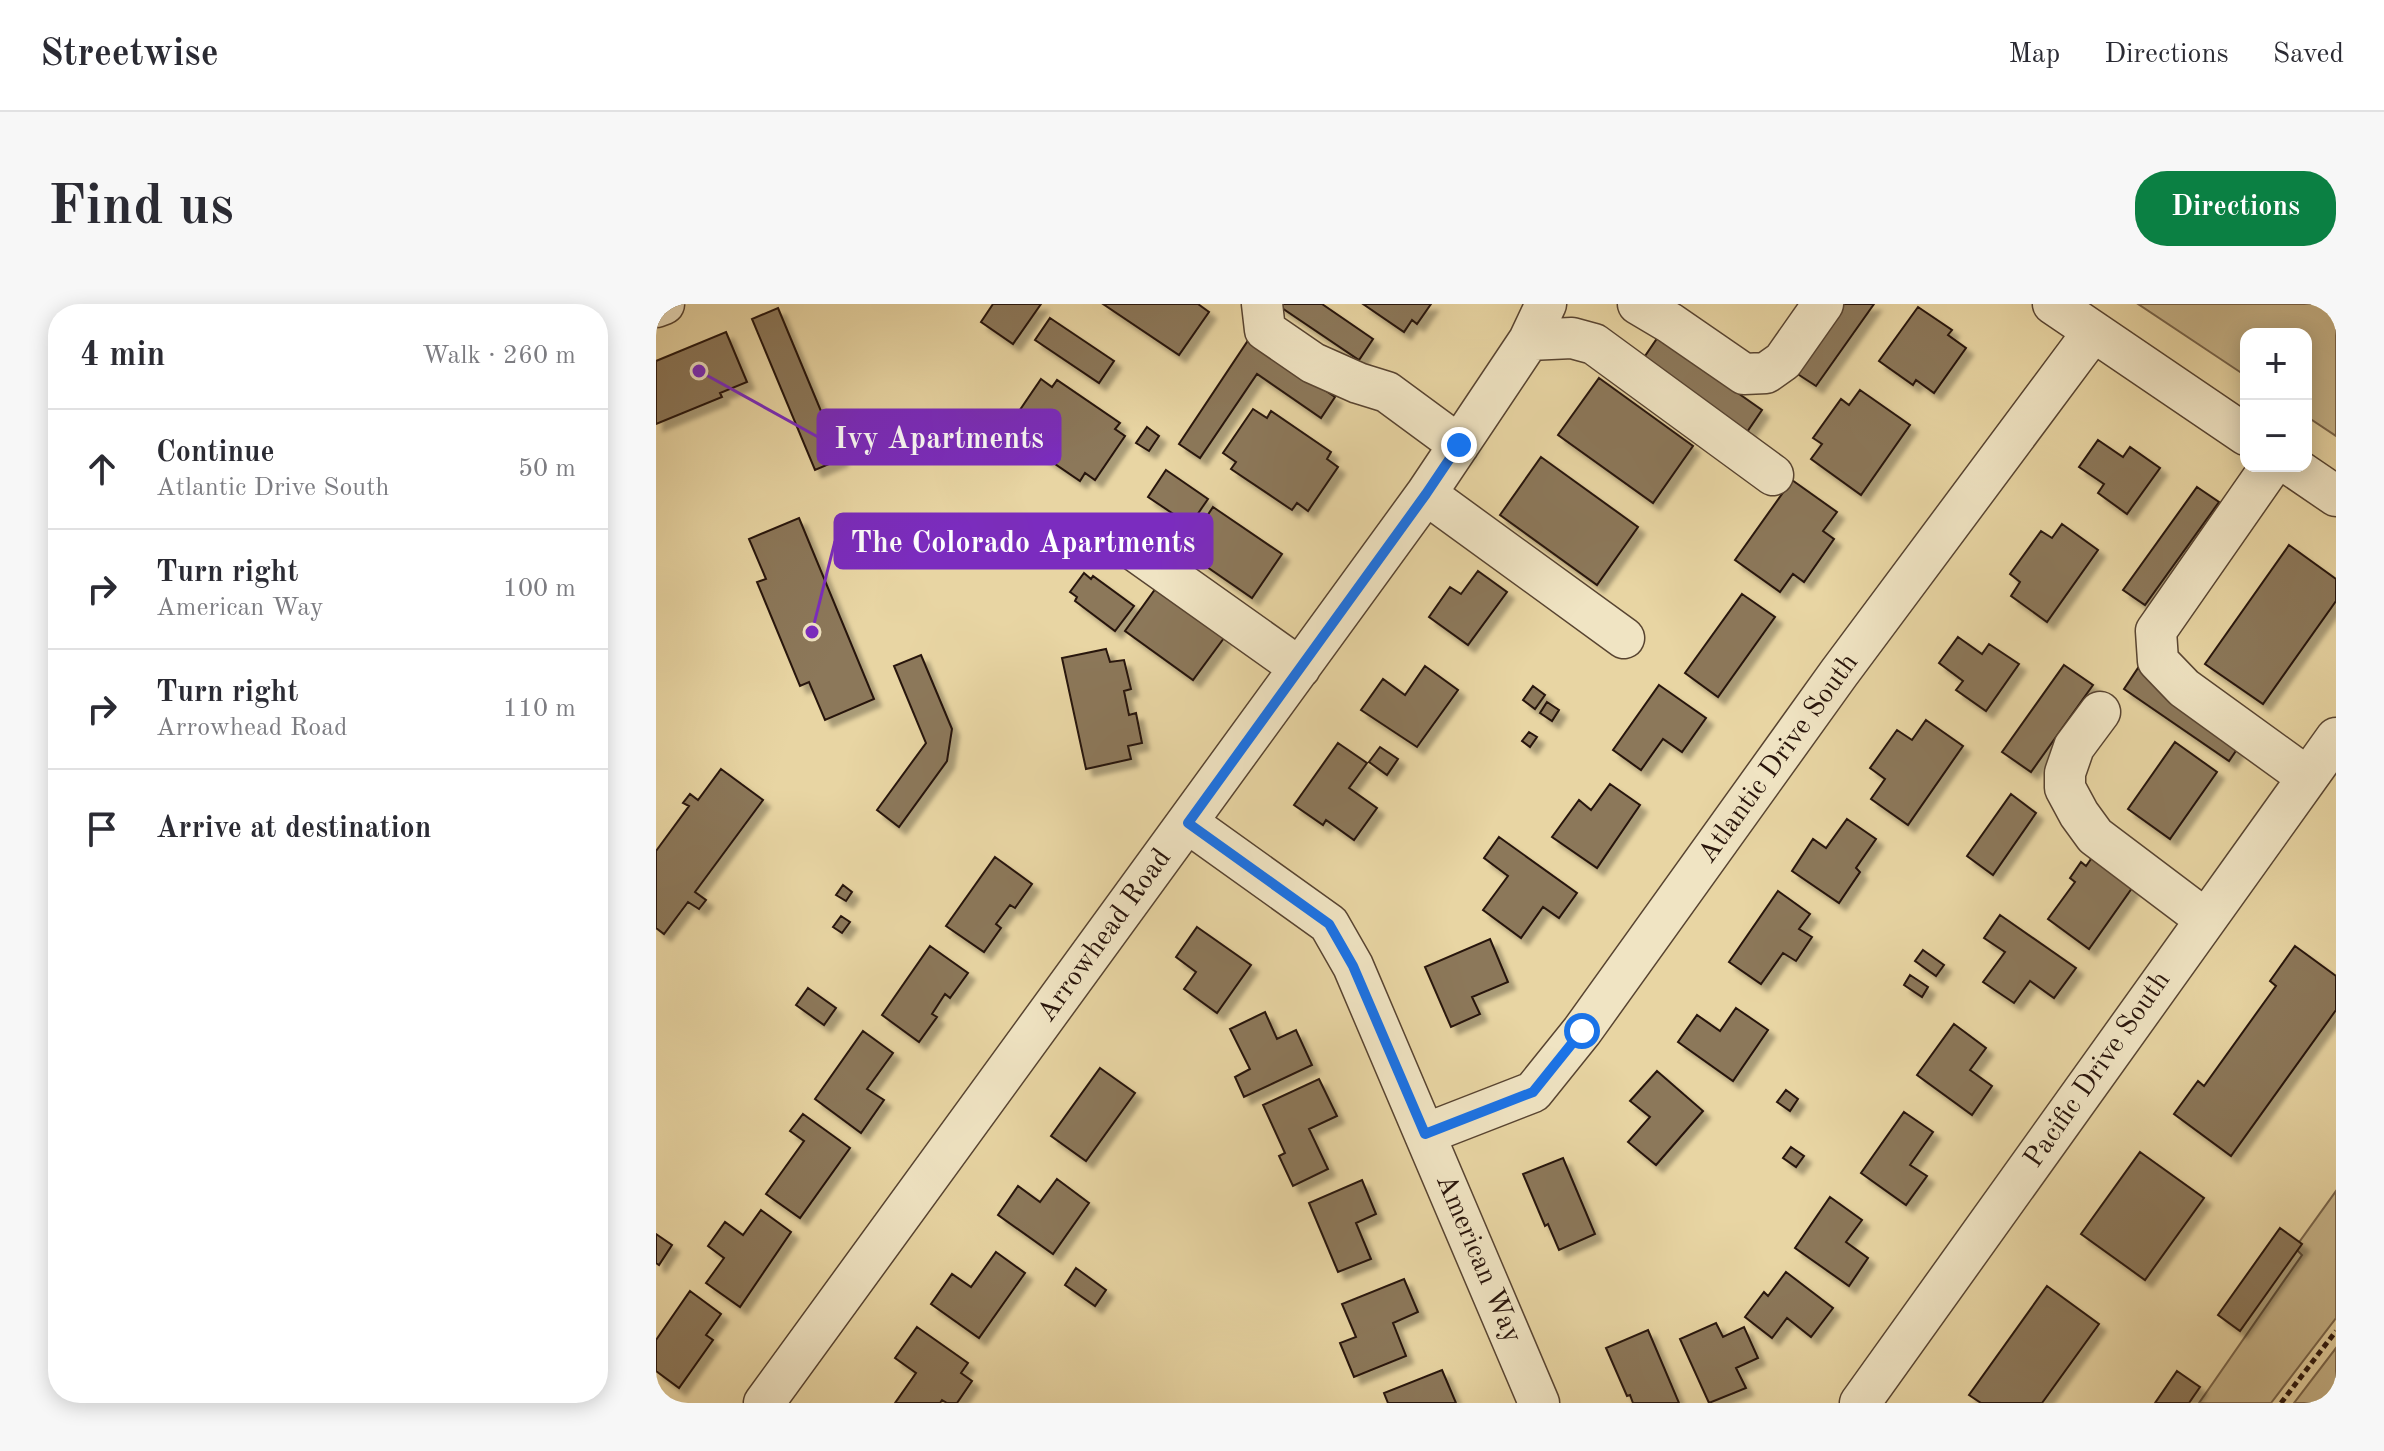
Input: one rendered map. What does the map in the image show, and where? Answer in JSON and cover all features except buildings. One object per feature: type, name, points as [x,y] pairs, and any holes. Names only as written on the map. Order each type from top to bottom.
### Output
[{"type":"street","points":[[656,307],[664,304]]},
{"type":"street","points":[[1262,304],[1265,330],[1313,363],[1387,392],[1459,445]]},
{"type":"street","name":"Arrowhead Road","points":[[764,1403],[1426,494],[1529,340],[1546,304]]},
{"type":"street","points":[[1638,304],[1744,374],[1766,373],[1783,361],[1823,304]]},
{"type":"street","points":[[2053,304],[2240,431]]},
{"type":"street","name":"Atlantic Drive South","points":[[1425,1134],[1533,1092],[1582,1031],[1839,673],[2093,332]]},
{"type":"street","points":[[1529,340],[1572,338],[1594,344],[1773,475]]},
{"type":"street","points":[[2267,472],[2156,631],[2158,661],[2184,688],[2307,777]]},
{"type":"street","points":[[2301,472],[2336,496]]},
{"type":"street","points":[[1426,494],[1624,638]]},
{"type":"street","points":[[1124,543],[1300,668]]},
{"type":"street","points":[[2100,712],[2074,747],[2065,773],[2065,788],[2095,836],[2205,919]]},
{"type":"street","name":"Pacific Drive South","points":[[1860,1403],[2336,738]]},
{"type":"street","name":"American Way","points":[[1188,823],[1329,924],[1353,966],[1539,1403]]},
{"type":"path","points":[[2281,1403],[2336,1331]]},
{"type":"shaded area","points":[[2138,304],[2336,304],[2336,436],[2312,420],[2312,328],[2240,328],[2240,372]]},
{"type":"shaded area","points":[[2336,1191],[2336,1318],[2271,1403],[2199,1403],[2302,1255],[2295,1248]]},
{"type":"shaded area","points":[[2336,1348],[2336,1403],[2294,1403]]},
{"type":"place","name":"Ivy Apartments","points":[[699,371]]},
{"type":"place","name":"The Colorado Apartments","points":[[812,632]]},
{"type":"route","points":[[1459,445],[1188,823],[1329,924],[1353,966],[1425,1134],[1533,1092],[1582,1031]]}]
